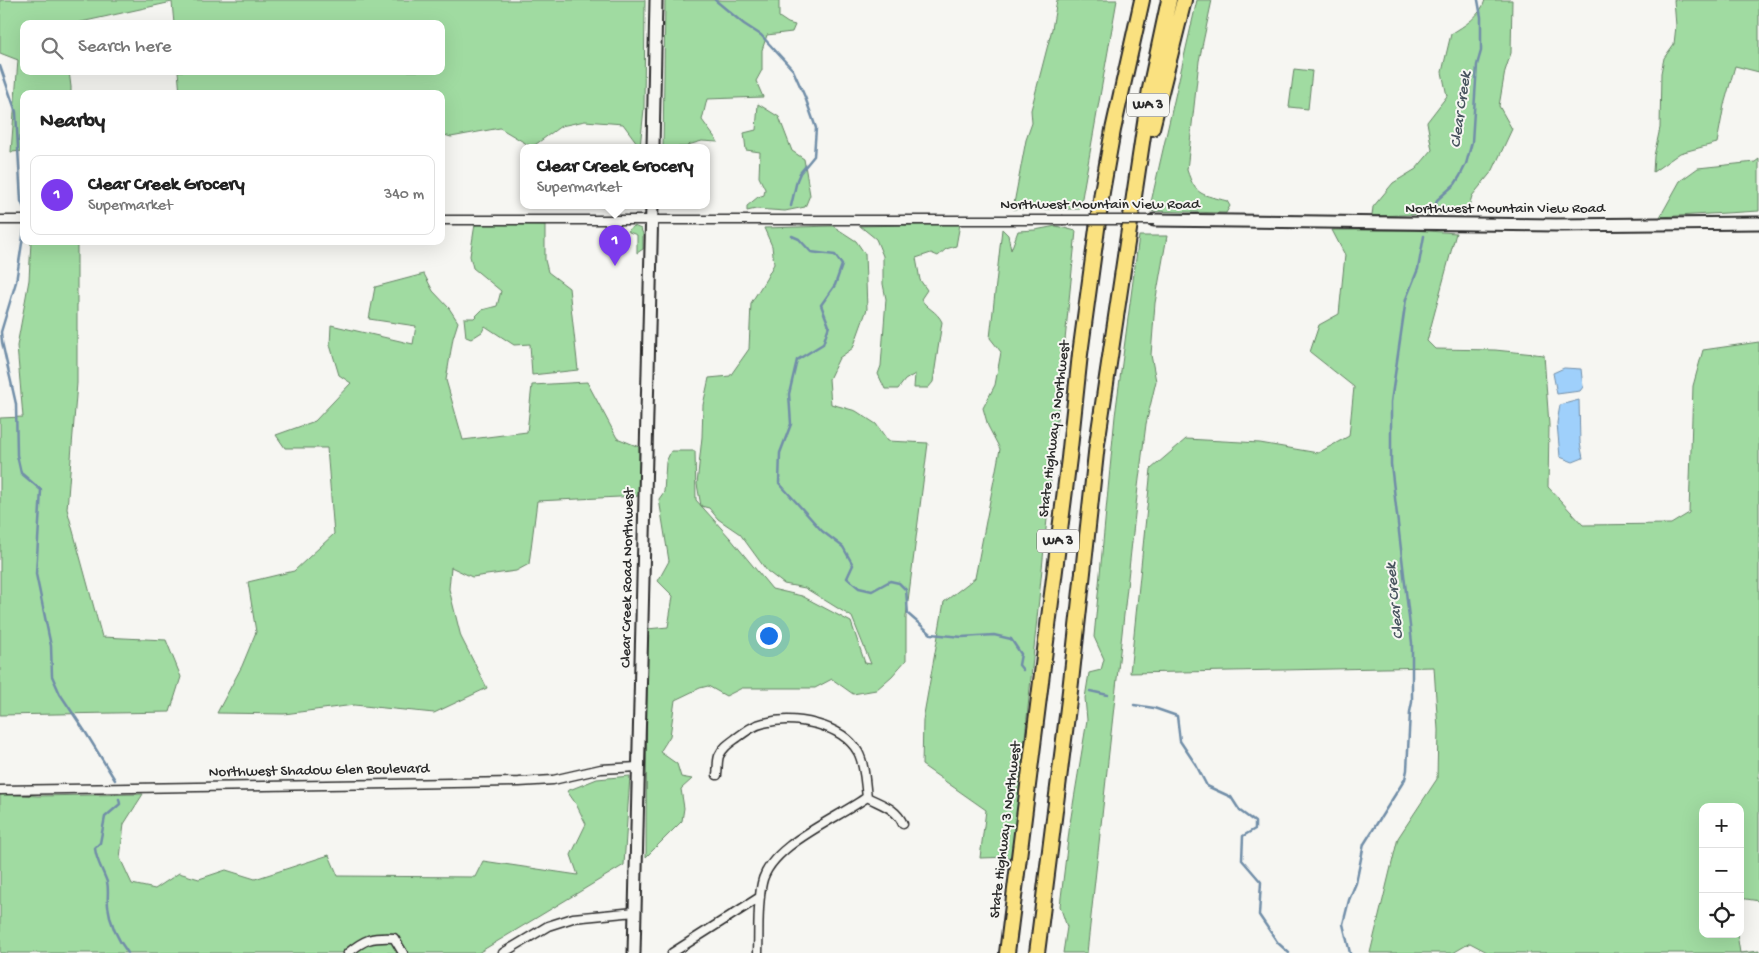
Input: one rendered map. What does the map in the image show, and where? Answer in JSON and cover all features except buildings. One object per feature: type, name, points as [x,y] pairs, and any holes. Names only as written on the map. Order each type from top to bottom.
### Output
[{"type":"highway","points":[[1113,130],[1134,0]]},
{"type":"highway","name":"State Highway 3 Northwest","points":[[1007,953],[1069,458],[1080,354],[1102,192],[1113,130],[1142,0]]},
{"type":"highway","name":"WA 3","points":[[1038,953],[1069,700],[1097,444],[1150,89],[1169,0]]},
{"type":"highway","points":[[1132,212],[1184,0]]},
{"type":"main road","points":[[654,144],[656,0]]},
{"type":"main road","name":"Clear Creek Road Northwest","points":[[634,953],[652,209]]},
{"type":"main road","name":"Northwest Mountain View Road","points":[[1154,220],[1556,225],[1759,223]]},
{"type":"street","points":[[0,220],[20,220]]},
{"type":"street","name":"Northwest Mountain View Road","points":[[445,220],[1154,220]]},
{"type":"street","points":[[717,775],[718,760],[726,745],[751,728],[775,721],[800,721],[830,728],[844,736],[852,744],[859,754],[867,797]]},
{"type":"street","name":"Northwest Shadow Glen Boulevard","points":[[0,790],[519,782],[554,780],[601,769],[638,767]]},
{"type":"street","points":[[867,797],[898,814],[903,824]]},
{"type":"street","points":[[758,953],[762,882],[769,867],[789,846],[867,797]]},
{"type":"street","points":[[672,953],[760,898]]},
{"type":"street","points":[[503,953],[548,926],[573,918],[635,912]]},
{"type":"street","points":[[348,953],[361,942],[377,937],[394,938],[403,953]]},
{"type":"green space","points":[[0,0],[645,0],[644,109],[640,144],[638,144],[623,124],[585,121],[561,126],[536,144],[527,144],[500,128],[451,137],[445,135],[445,90],[180,90],[178,75],[445,75],[445,20],[174,20],[172,2],[90,20],[20,20],[20,75],[70,75],[71,90],[20,90],[20,151],[11,152],[18,60],[0,53]]},
{"type":"green space","points":[[665,0],[779,0],[779,17],[795,25],[792,32],[767,35],[762,50],[762,70],[756,81],[763,97],[707,99],[702,120],[718,142],[702,141],[692,144],[663,144]]},
{"type":"green space","points":[[1057,0],[1117,0],[1080,209],[1013,209],[1026,140],[1032,123],[1031,110],[1052,29]]},
{"type":"green space","points":[[1197,0],[1212,0],[1199,61],[1187,170],[1197,190],[1206,195],[1227,201],[1230,206],[1226,213],[1149,211]]},
{"type":"green space","points":[[1485,0],[1512,0],[1511,53],[1505,71],[1499,106],[1512,129],[1493,170],[1472,196],[1467,213],[1372,216],[1373,207],[1393,183],[1416,169],[1432,150],[1427,122],[1447,96],[1442,72],[1451,34],[1476,16]]},
{"type":"green space","points":[[1674,0],[1759,0],[1759,72],[1735,66],[1724,105],[1717,143],[1680,153],[1653,172],[1654,156],[1660,128],[1661,73],[1664,58],[1674,44],[1676,26]]},
{"type":"green space","points":[[1294,69],[1312,71],[1308,109],[1289,107]]},
{"type":"green space","points":[[758,104],[779,117],[792,151],[804,159],[810,195],[805,207],[785,211],[756,209],[747,211],[747,206],[758,197],[764,195],[765,189],[759,177],[760,152],[746,150],[744,133],[756,130]]},
{"type":"green space","points":[[1759,159],[1759,211],[1660,217],[1680,181],[1698,168],[1755,162]]},
{"type":"green space","points":[[475,224],[545,225],[545,260],[548,272],[569,288],[578,370],[532,375],[530,344],[514,345],[485,326],[482,332],[471,339],[466,337],[464,318],[474,318],[482,310],[497,306],[501,291],[473,268],[470,256]]},
{"type":"green space","points":[[960,224],[956,246],[946,249],[938,256],[931,253],[916,258],[920,280],[927,290],[921,299],[942,322],[933,382],[928,388],[914,388],[915,374],[905,380],[898,389],[885,389],[878,374],[881,366],[886,299],[883,284],[883,256],[876,239],[860,226]]},
{"type":"green space","points":[[634,226],[641,229],[643,234],[643,249],[637,253],[637,235],[628,230]]},
{"type":"green space","points":[[833,226],[856,241],[865,254],[867,309],[853,348],[839,358],[829,379],[831,404],[856,411],[876,424],[888,441],[928,443],[906,617],[906,660],[876,690],[853,694],[832,679],[815,688],[742,688],[726,696],[708,686],[675,700],[670,736],[660,752],[677,764],[681,777],[692,779],[681,789],[684,808],[682,821],[646,857],[647,629],[668,627],[673,596],[658,581],[669,561],[659,499],[664,492],[666,462],[671,451],[695,451],[696,500],[701,505],[697,484],[703,405],[709,378],[730,376],[749,349],[751,303],[774,264],[772,246],[764,228]],"holes":[[[701,506],[709,508],[718,519],[740,534],[767,571],[784,584],[805,588],[852,617],[871,664],[865,663],[851,622],[802,596],[772,589]]]},
{"type":"green space","points":[[1056,226],[1076,231],[1013,857],[980,858],[986,810],[922,765],[923,720],[944,602],[975,578],[1000,449],[988,426],[983,408],[995,385],[1001,352],[990,338],[1002,229],[1008,235],[1011,250],[1018,231]]},
{"type":"green space","points":[[1332,230],[1413,230],[1456,233],[1427,341],[1435,349],[1495,350],[1544,355],[1549,425],[1548,487],[1583,525],[1671,524],[1689,513],[1693,386],[1703,350],[1759,342],[1759,901],[1744,899],[1744,803],[1699,803],[1699,938],[1738,938],[1740,953],[1489,953],[1470,943],[1453,953],[1370,953],[1398,838],[1437,779],[1438,730],[1434,667],[1130,673],[1151,469],[1186,439],[1260,443],[1318,453],[1349,436],[1354,387],[1310,352],[1319,325],[1339,314],[1345,255]]},
{"type":"green space","points":[[1139,236],[1167,236],[1155,303],[1151,355],[1156,381],[1146,424],[1138,487],[1087,953],[1063,953],[1067,927],[1060,906],[1070,823],[1087,720],[1085,698],[1089,673],[1101,670],[1104,659],[1094,637],[1115,416]]},
{"type":"green space","points":[[31,245],[77,245],[77,383],[67,509],[102,637],[166,640],[181,677],[170,712],[0,715],[0,418],[23,417],[17,346],[29,280]]},
{"type":"green space","points":[[424,274],[433,291],[449,308],[458,322],[453,338],[446,380],[463,440],[527,432],[532,385],[587,382],[617,438],[639,447],[640,496],[537,501],[529,564],[516,571],[472,577],[451,567],[449,589],[461,637],[487,688],[434,713],[354,705],[284,714],[217,713],[242,666],[256,632],[248,582],[294,571],[334,534],[327,448],[285,448],[276,435],[315,421],[351,383],[339,375],[330,345],[331,325],[413,344],[416,326],[369,319],[375,287]]},
{"type":"green space","points":[[630,776],[624,865],[478,953],[0,953],[0,794],[38,796],[143,794],[124,824],[120,858],[132,884],[155,889],[179,873],[199,879],[226,870],[255,879],[329,855],[338,876],[475,877],[483,861],[578,875],[571,855],[586,824],[567,791],[597,779]]},
{"type":"green space","points":[[1759,951],[1759,953],[1740,953]]},
{"type":"water","points":[[1564,368],[1581,369],[1583,387],[1580,391],[1557,394],[1553,373]]},
{"type":"water","points":[[1579,400],[1580,443],[1583,458],[1573,462],[1560,457],[1557,423],[1560,405]]},
{"type":"waterway","points":[[715,0],[744,24],[761,35],[793,70],[805,97],[816,128],[814,156],[800,173],[791,206]]},
{"type":"waterway","name":"Clear Creek","points":[[1434,212],[1437,200],[1455,184],[1460,176],[1466,164],[1472,142],[1477,65],[1481,51],[1481,17],[1478,0]]},
{"type":"waterway","points":[[0,66],[16,112],[20,183]]},
{"type":"waterway","points":[[792,236],[799,239],[811,252],[835,255],[842,265],[835,285],[821,305],[829,326],[823,344],[797,360],[789,394],[791,424],[780,453],[779,483],[822,531],[843,547],[853,565],[847,578],[859,588],[872,591],[890,581],[899,583],[906,590],[908,614],[931,634],[962,637],[994,635],[1011,639],[1021,654],[1019,665],[1023,670]]},
{"type":"waterway","name":"Clear Creek","points":[[1350,953],[1343,924],[1349,900],[1356,883],[1364,844],[1405,779],[1407,770],[1412,702],[1412,643],[1391,464],[1391,402],[1406,299],[1418,269],[1424,236]]},
{"type":"waterway","points":[[22,245],[16,282],[1,332],[16,404],[17,455],[21,473],[41,490],[36,574],[51,646],[52,676],[60,694],[115,780]]},
{"type":"waterway","points":[[1090,691],[1108,695]]},
{"type":"waterway","points":[[1134,705],[1154,708],[1177,716],[1180,741],[1207,786],[1231,797],[1240,811],[1255,822],[1255,829],[1243,836],[1242,860],[1261,882],[1259,915],[1278,943],[1289,953]]},
{"type":"waterway","points":[[119,799],[120,804],[105,817],[100,843],[95,848],[107,882],[108,906],[111,919],[118,937],[128,953]]},
{"type":"place","name":"Clear Creek Grocery","points":[[615,266]]}]
